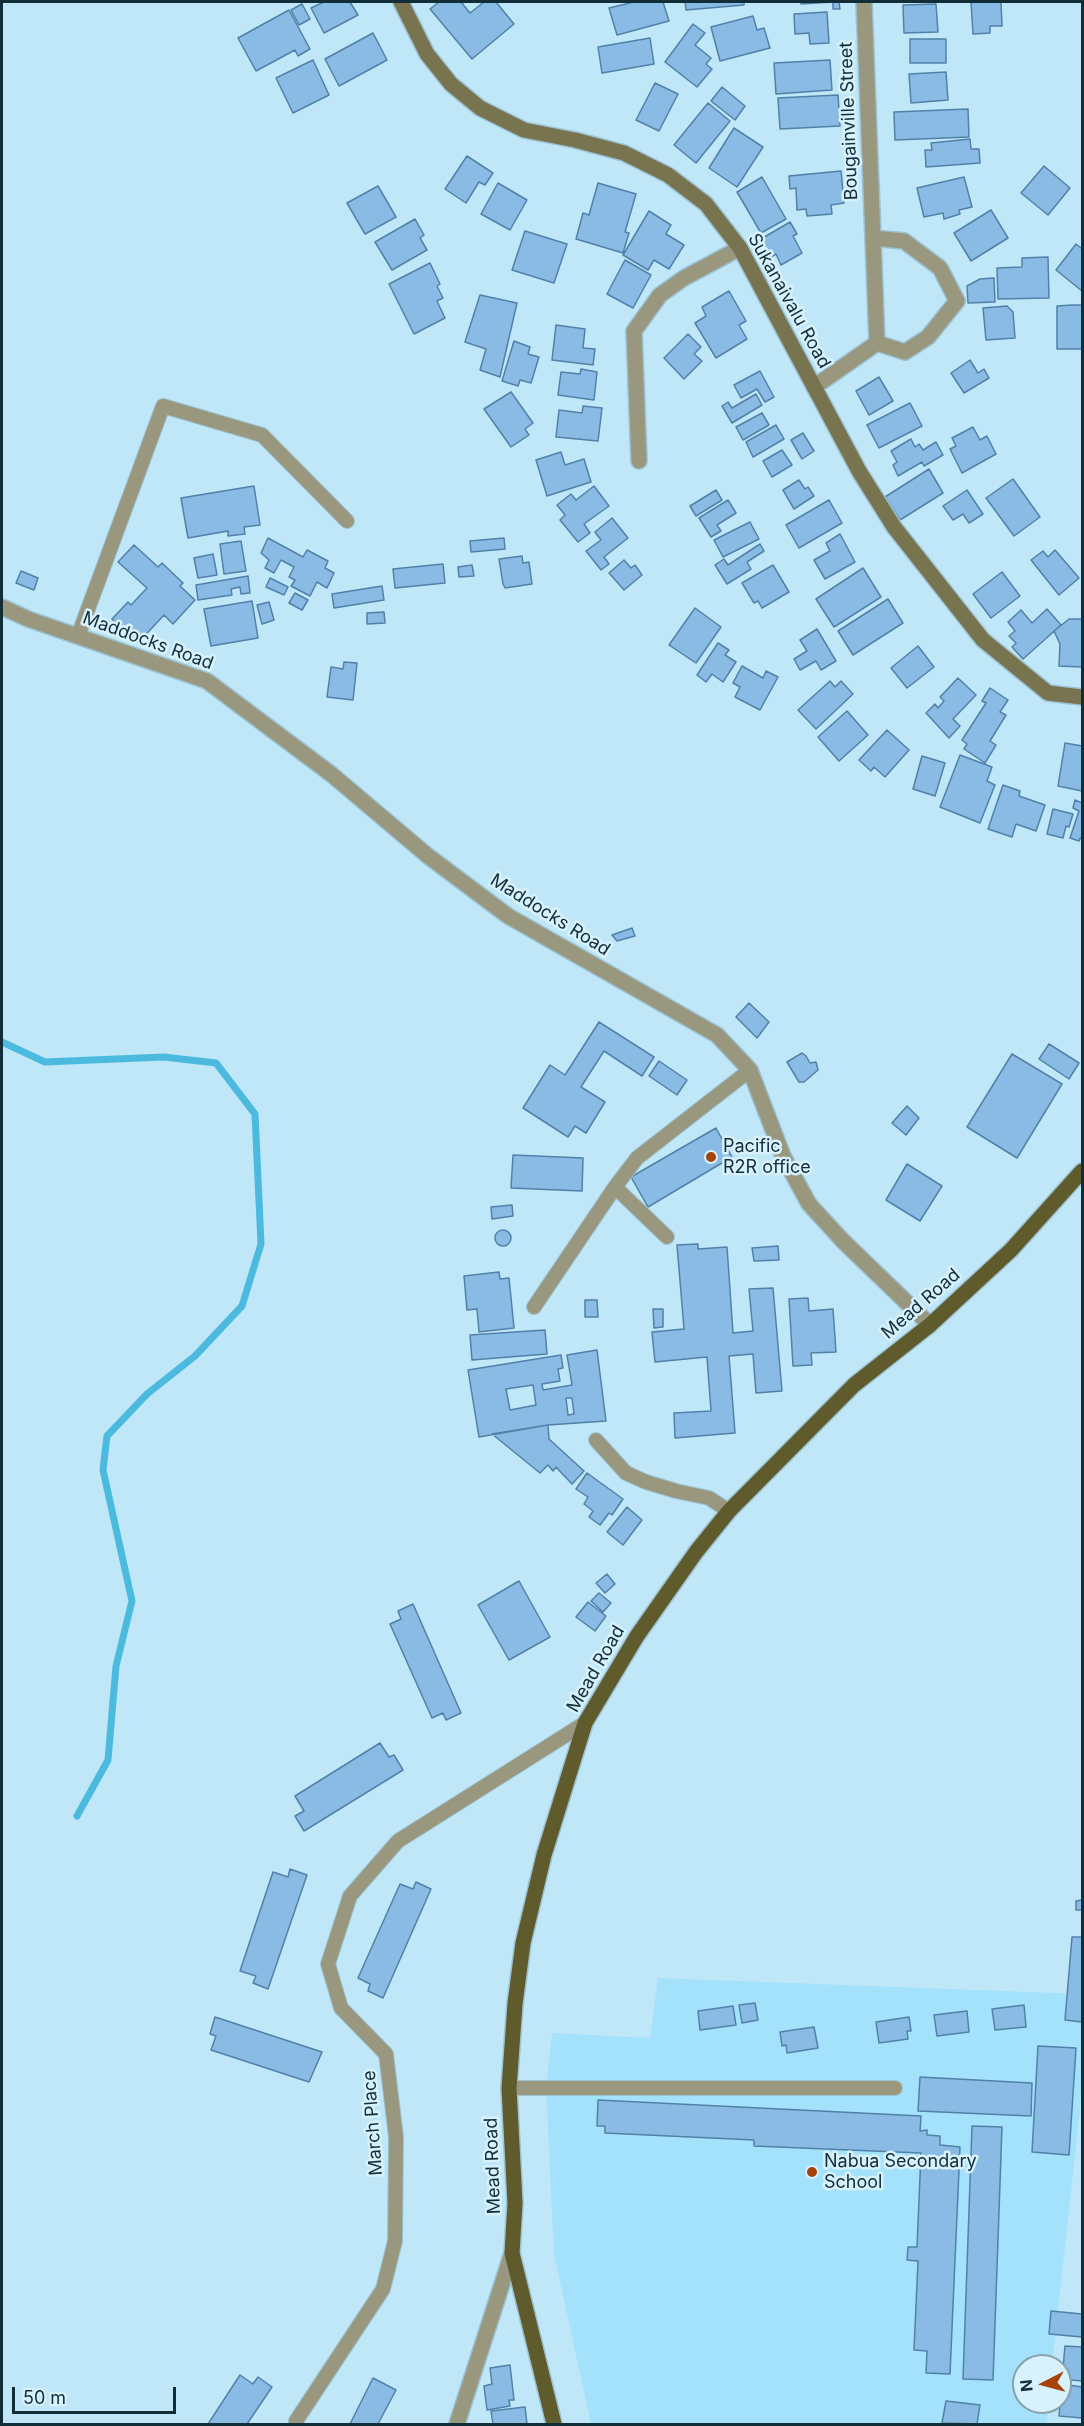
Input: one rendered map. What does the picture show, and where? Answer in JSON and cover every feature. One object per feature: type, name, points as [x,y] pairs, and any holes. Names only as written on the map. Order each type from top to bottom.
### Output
[{"type":"main road","name":"Sukanaivalu Road","points":[[401,2],[427,54],[451,84],[480,108],[524,130],[624,153],[668,175],[706,204],[740,248],[859,471],[894,527],[983,640],[1048,693],[1083,697]]},
{"type":"main road","name":"Mead Road","points":[[554,2424],[513,2253],[515,2203],[509,2088],[515,2004],[524,1943],[544,1855],[585,1723],[637,1636],[696,1552],[729,1511],[854,1385],[930,1325],[1011,1250],[1083,1171]]},
{"type":"street","name":"Bougainville Street","points":[[864,2],[877,343]]},
{"type":"street","points":[[813,387],[877,343],[905,352],[928,337],[957,301],[940,268],[904,241],[873,238]]},
{"type":"street","points":[[639,461],[633,330],[660,295],[684,278],[740,248]]},
{"type":"street","name":"Maddocks Road","points":[[2,607],[28,619],[207,681],[330,774],[428,856],[508,916],[717,1035],[750,1070],[783,1156],[808,1204],[930,1325]]},
{"type":"street","points":[[457,2424],[513,2253]]},
{"type":"lane","points":[[78,636],[163,406],[262,435],[347,521]]},
{"type":"lane","points":[[534,1307],[637,1158],[750,1070]]},
{"type":"lane","points":[[615,1187],[667,1237]]},
{"type":"lane","points":[[596,1440],[626,1473],[656,1485],[709,1498],[729,1511]]},
{"type":"lane","name":"March Place","points":[[296,2421],[383,2289],[394,2241],[396,2137],[386,2054],[341,2008],[328,1964],[350,1896],[398,1841],[585,1723]]},
{"type":"lane","points":[[509,2088],[895,2088]]},
{"type":"shaded area","name":"Nabua Secondary School","points":[[658,1978],[1082,1994],[1082,2091],[1053,2354],[1012,2354],[1012,2414],[1048,2414],[1047,2424],[591,2424],[554,2254],[546,2088],[552,2033],[650,2038]]},
{"type":"building","points":[[324,2],[350,2],[358,15],[324,33],[311,8]]},
{"type":"building","points":[[439,2],[461,2],[470,13],[484,2],[496,2],[514,24],[472,59],[430,9]]},
{"type":"building","points":[[634,2],[663,2],[669,21],[617,35],[609,8]]},
{"type":"building","points":[[685,2],[744,2],[744,5],[686,10]]},
{"type":"building","points":[[801,2],[833,2],[801,4]]},
{"type":"building","points":[[833,2],[839,2],[840,9],[833,9]]},
{"type":"building","points":[[971,2],[1001,2],[1002,26],[990,26],[990,33],[973,34]]},
{"type":"building","points":[[302,4],[310,19],[299,25],[291,10]]},
{"type":"building","points":[[936,4],[938,32],[904,33],[903,5]]},
{"type":"building","points":[[289,10],[310,49],[298,56],[295,50],[256,71],[238,38]]},
{"type":"building","points":[[827,12],[829,43],[810,44],[809,33],[795,34],[794,14]]},
{"type":"building","points":[[753,16],[757,30],[764,28],[770,48],[720,61],[711,27]]},
{"type":"building","points":[[693,24],[705,33],[695,45],[711,58],[706,64],[712,69],[697,87],[665,62]]},
{"type":"building","points":[[373,33],[387,60],[339,86],[325,59]]},
{"type":"building","points":[[650,38],[654,64],[602,73],[598,47]]},
{"type":"building","points":[[910,39],[946,39],[946,63],[910,63]]},
{"type":"building","points":[[313,60],[329,95],[293,113],[276,78]]},
{"type":"building","points":[[830,60],[832,90],[776,94],[774,63]]},
{"type":"building","points":[[946,72],[948,100],[911,103],[909,74]]},
{"type":"building","points":[[655,83],[678,94],[659,131],[636,120]]},
{"type":"building","points":[[722,87],[745,106],[735,120],[711,101]]},
{"type":"building","points":[[838,95],[840,126],[780,129],[778,98]]},
{"type":"building","points":[[708,103],[730,121],[696,163],[674,145]]},
{"type":"building","points":[[968,109],[969,137],[895,140],[894,112]]},
{"type":"building","points":[[734,128],[763,147],[737,187],[709,168]]},
{"type":"building","points":[[970,139],[971,149],[979,149],[980,163],[926,167],[925,150],[932,150],[931,143]]},
{"type":"building","points":[[467,156],[493,173],[485,185],[479,182],[466,203],[445,189]]},
{"type":"building","points":[[1044,166],[1070,188],[1048,215],[1021,193]]},
{"type":"building","points":[[841,171],[844,203],[831,205],[832,214],[807,216],[806,209],[797,210],[796,188],[790,189],[789,176]]},
{"type":"building","points":[[762,177],[786,219],[761,233],[737,192]]},
{"type":"building","points":[[964,177],[972,207],[959,210],[960,214],[944,219],[943,213],[924,217],[917,188]]},
{"type":"building","points":[[498,183],[527,200],[510,230],[481,214]]},
{"type":"building","points":[[598,183],[636,194],[625,232],[629,233],[623,253],[576,239],[583,213],[589,215]]},
{"type":"building","points":[[378,186],[396,217],[365,234],[347,203]]},
{"type":"building","points":[[991,210],[1008,238],[971,261],[954,233]]},
{"type":"building","points":[[649,211],[671,225],[666,234],[684,245],[669,269],[654,260],[648,270],[623,255]]},
{"type":"building","points":[[415,219],[424,235],[420,238],[427,250],[392,270],[375,242]]},
{"type":"building","points":[[790,222],[797,234],[793,236],[802,253],[781,265],[776,254],[771,257],[761,239]]},
{"type":"building","points":[[525,231],[567,244],[554,283],[512,270]]},
{"type":"building","points":[[1076,244],[1081,248],[1082,246],[1082,291],[1056,270]]},
{"type":"building","points":[[1048,257],[1049,298],[998,299],[997,268],[1022,267],[1022,258]]},
{"type":"building","points":[[625,260],[651,275],[633,308],[607,294]]},
{"type":"building","points":[[430,263],[440,284],[437,286],[443,298],[437,301],[445,318],[414,334],[389,284]]},
{"type":"building","points":[[994,278],[995,302],[968,303],[967,286],[980,279]]},
{"type":"building","points":[[729,291],[746,321],[739,325],[747,339],[716,358],[695,323],[706,316],[702,307]]},
{"type":"building","points":[[480,295],[517,303],[500,377],[480,370],[486,349],[465,342]]},
{"type":"building","points":[[1082,305],[1082,349],[1057,349],[1057,306]]},
{"type":"building","points":[[1007,306],[1013,312],[1015,338],[986,340],[983,308]]},
{"type":"building","points":[[556,325],[585,329],[583,348],[595,349],[593,365],[552,360]]},
{"type":"building","points":[[688,334],[701,347],[694,354],[702,361],[684,379],[664,358]]},
{"type":"building","points":[[514,341],[530,347],[528,354],[539,357],[531,383],[520,380],[518,386],[502,381]]},
{"type":"building","points":[[970,360],[978,373],[984,369],[989,378],[964,393],[951,373]]},
{"type":"building","points":[[581,369],[597,372],[594,400],[558,395],[561,372],[580,374]]},
{"type":"building","points":[[760,371],[774,397],[765,402],[757,389],[741,398],[734,385]]},
{"type":"building","points":[[879,377],[893,401],[869,415],[856,391]]},
{"type":"building","points":[[511,392],[533,423],[525,429],[529,435],[511,447],[484,409]]},
{"type":"building","points":[[756,394],[762,405],[732,423],[722,406],[728,402],[732,408]]},
{"type":"building","points":[[910,403],[922,426],[879,448],[867,425]]},
{"type":"building","points":[[583,406],[602,408],[598,441],[556,437],[559,410],[582,413]]},
{"type":"building","points":[[762,413],[769,425],[743,440],[736,427]]},
{"type":"building","points":[[776,425],[784,439],[753,457],[746,442]]},
{"type":"building","points":[[973,427],[980,440],[987,436],[996,454],[962,473],[950,449],[956,446],[952,438]]},
{"type":"building","points":[[803,433],[814,451],[802,459],[791,440]]},
{"type":"building","points":[[911,439],[915,447],[919,444],[923,450],[936,442],[943,455],[924,466],[922,462],[898,476],[893,465],[897,462],[891,451]]},
{"type":"building","points":[[782,450],[792,465],[772,477],[763,461]]},
{"type":"building","points":[[561,452],[565,465],[584,459],[591,482],[547,496],[536,460]]},
{"type":"building","points":[[929,469],[943,493],[900,520],[885,497]]},
{"type":"building","points":[[1013,479],[1040,517],[1014,536],[986,498]]},
{"type":"building","points":[[799,480],[814,496],[794,509],[783,490]]},
{"type":"building","points":[[254,486],[260,525],[244,527],[245,534],[228,536],[228,531],[188,538],[181,498]]},
{"type":"building","points":[[594,486],[609,506],[584,524],[590,533],[578,542],[560,520],[565,515],[557,505],[571,494],[576,500]]},
{"type":"building","points":[[716,490],[722,500],[696,516],[690,506]]},
{"type":"building","points":[[967,490],[983,514],[969,523],[963,514],[953,520],[943,506]]},
{"type":"building","points":[[728,500],[736,513],[717,525],[721,531],[711,537],[699,518]]},
{"type":"building","points":[[829,500],[842,523],[799,548],[786,525]]},
{"type":"building","points":[[612,518],[628,538],[604,557],[609,564],[601,570],[586,551],[601,540],[595,532]]},
{"type":"building","points":[[750,522],[759,539],[723,557],[714,540]]},
{"type":"building","points":[[840,534],[855,562],[825,579],[814,560],[830,551],[826,543]]},
{"type":"building","points":[[268,538],[303,557],[307,550],[328,561],[325,568],[334,573],[327,588],[317,582],[310,596],[291,586],[295,580],[289,577],[294,567],[281,560],[274,573],[265,568],[269,560],[261,553]]},
{"type":"building","points":[[504,538],[505,549],[471,552],[470,541]]},
{"type":"building","points":[[241,541],[246,571],[224,574],[220,544]]},
{"type":"building","points":[[760,544],[764,551],[747,562],[751,569],[727,584],[715,565],[724,559],[728,565]]},
{"type":"building","points":[[134,545],[158,567],[162,563],[183,583],[180,586],[195,600],[173,624],[164,615],[138,643],[112,619],[128,602],[131,605],[147,588],[118,562]]},
{"type":"building","points":[[1055,550],[1079,578],[1059,595],[1031,560],[1043,551],[1048,557]]},
{"type":"building","points":[[213,554],[217,575],[198,578],[194,558]]},
{"type":"building","points":[[522,556],[523,563],[529,562],[532,584],[505,588],[499,559]]},
{"type":"building","points":[[624,560],[631,568],[635,565],[642,575],[624,590],[609,573]]},
{"type":"building","points":[[443,564],[445,583],[395,588],[393,569]]},
{"type":"building","points":[[472,565],[474,576],[459,577],[458,567]]},
{"type":"building","points":[[773,565],[789,592],[762,608],[758,601],[754,603],[742,583]]},
{"type":"building","points":[[863,568],[881,597],[834,627],[816,599]]},
{"type":"building","points":[[21,571],[38,578],[34,590],[16,583]]},
{"type":"building","points":[[1002,572],[1020,596],[991,618],[973,594]]},
{"type":"building","points":[[248,576],[250,593],[241,594],[240,587],[231,589],[232,595],[198,600],[196,585]]},
{"type":"building","points":[[270,578],[288,587],[284,595],[266,587]]},
{"type":"building","points":[[382,586],[384,600],[334,608],[332,594]]},
{"type":"building","points":[[295,593],[308,600],[302,610],[289,603]]},
{"type":"building","points":[[888,599],[903,623],[853,655],[838,631]]},
{"type":"building","points":[[252,601],[258,638],[211,646],[204,609]]},
{"type":"building","points":[[269,602],[274,620],[262,624],[257,605]]},
{"type":"building","points":[[695,608],[721,627],[696,663],[669,645]]},
{"type":"building","points":[[1047,609],[1061,625],[1023,659],[1012,647],[1016,643],[1009,636],[1015,631],[1008,622],[1021,610],[1032,623]]},
{"type":"building","points":[[384,612],[385,623],[367,624],[367,613]]},
{"type":"building","points":[[1069,619],[1082,619],[1082,667],[1059,666],[1060,644],[1054,631]]},
{"type":"building","points":[[817,629],[836,661],[821,670],[816,661],[800,670],[794,659],[807,651],[800,640]]},
{"type":"building","points":[[718,643],[729,650],[725,655],[736,662],[723,682],[712,674],[706,682],[697,675]]},
{"type":"building","points":[[918,646],[934,667],[907,688],[891,668]]},
{"type":"building","points":[[344,662],[357,663],[353,700],[327,697],[331,667],[343,669]]},
{"type":"building","points":[[742,666],[763,678],[766,671],[778,677],[760,710],[735,697],[740,687],[733,683]]},
{"type":"building","points":[[958,678],[976,695],[953,719],[960,726],[949,738],[926,713],[935,704],[938,708],[944,701],[940,697]]},
{"type":"building","points":[[830,681],[835,687],[841,681],[853,694],[816,729],[798,710]]},
{"type":"building","points":[[990,688],[1008,700],[1000,712],[1006,715],[990,741],[996,745],[985,763],[964,749],[967,744],[962,740],[986,703],[982,701]]},
{"type":"building","points":[[847,711],[868,735],[839,761],[818,737]]},
{"type":"building","points":[[887,730],[909,750],[885,777],[874,767],[871,771],[859,760]]},
{"type":"building","points":[[1065,743],[1082,746],[1082,791],[1058,786]]},
{"type":"building","points":[[960,755],[992,767],[987,781],[995,785],[980,823],[940,807]]},
{"type":"building","points":[[922,756],[945,763],[935,796],[913,789]]},
{"type":"building","points":[[1003,785],[1020,791],[1019,796],[1045,805],[1036,831],[1016,824],[1012,837],[988,829]]},
{"type":"building","points":[[1075,800],[1082,803],[1082,839],[1080,838],[1079,841],[1070,838],[1079,811],[1073,808]]},
{"type":"building","points":[[1053,809],[1073,814],[1069,827],[1066,826],[1063,838],[1047,834]]},
{"type":"building","points":[[632,928],[635,936],[617,941],[612,935]]},
{"type":"building","points":[[749,1003],[769,1022],[757,1038],[736,1017]]},
{"type":"building","points":[[599,1022],[654,1057],[642,1076],[604,1051],[581,1087],[605,1102],[586,1133],[575,1126],[568,1137],[523,1108],[550,1065],[565,1075]]},
{"type":"building","points":[[1049,1044],[1079,1063],[1069,1079],[1039,1059]]},
{"type":"building","points":[[802,1053],[810,1063],[816,1062],[818,1070],[804,1082],[799,1082],[787,1062]]},
{"type":"building","points":[[1012,1054],[1062,1084],[1017,1158],[967,1127]]},
{"type":"building","points":[[659,1061],[687,1080],[677,1095],[649,1076]]},
{"type":"building","points":[[907,1106],[919,1118],[906,1135],[892,1123]]},
{"type":"building","points":[[716,1128],[732,1157],[648,1207],[631,1177]]},
{"type":"building","points":[[513,1155],[583,1158],[582,1191],[511,1188]]},
{"type":"building","points":[[907,1164],[942,1186],[920,1221],[886,1200]]},
{"type":"building","points":[[512,1205],[513,1216],[492,1219],[491,1207]]},
{"type":"building","points":[[500,1230],[506,1230],[511,1238],[509,1244],[500,1246],[495,1241],[495,1235]]},
{"type":"building","points":[[698,1244],[698,1249],[727,1247],[733,1333],[753,1331],[749,1289],[773,1288],[782,1391],[756,1393],[753,1354],[729,1356],[735,1433],[675,1438],[674,1413],[711,1411],[707,1357],[655,1362],[652,1332],[684,1329],[677,1245]]},
{"type":"building","points":[[778,1246],[779,1260],[754,1261],[752,1248]]},
{"type":"building","points":[[499,1272],[500,1279],[509,1278],[514,1328],[479,1332],[477,1309],[467,1310],[464,1276]]},
{"type":"building","points":[[808,1298],[809,1311],[833,1309],[836,1352],[811,1353],[812,1365],[793,1366],[789,1299]]},
{"type":"building","points":[[585,1300],[597,1300],[598,1317],[585,1317]]},
{"type":"building","points":[[653,1309],[663,1309],[663,1327],[654,1328]]},
{"type":"building","points":[[545,1330],[547,1354],[472,1360],[470,1335]]},
{"type":"building","points":[[597,1350],[606,1421],[548,1425],[479,1437],[468,1370],[561,1355],[563,1368],[558,1369],[560,1381],[542,1384],[543,1390],[572,1385],[567,1355]],"holes":[[[533,1385],[536,1405],[510,1410],[506,1389]],[[566,1398],[572,1398],[574,1414],[568,1415]]]},
{"type":"building","points":[[548,1425],[549,1439],[584,1471],[572,1484],[556,1467],[553,1471],[548,1465],[540,1473],[492,1434]]},
{"type":"building","points":[[587,1473],[623,1499],[612,1515],[609,1513],[600,1525],[589,1517],[593,1511],[584,1504],[588,1497],[576,1489]]},
{"type":"building","points":[[627,1507],[642,1520],[623,1545],[607,1532]]},
{"type":"building","points":[[607,1574],[615,1584],[605,1593],[596,1583]]},
{"type":"building","points":[[519,1581],[550,1637],[509,1660],[478,1605]]},
{"type":"building","points":[[599,1593],[611,1603],[603,1612],[591,1601]]},
{"type":"building","points":[[588,1602],[606,1616],[595,1631],[576,1617]]},
{"type":"building","points":[[413,1604],[461,1713],[446,1720],[443,1713],[432,1718],[390,1624],[401,1619],[398,1611]]},
{"type":"building","points":[[380,1743],[389,1757],[394,1755],[403,1770],[304,1831],[295,1816],[304,1811],[295,1796]]},
{"type":"building","points":[[290,1869],[307,1875],[268,1989],[253,1983],[256,1976],[240,1971],[273,1872],[288,1877]]},
{"type":"building","points":[[416,1882],[431,1889],[383,1998],[368,1991],[370,1984],[358,1978],[400,1884],[413,1889]]},
{"type":"building","points":[[1082,1900],[1082,1910],[1076,1910],[1076,1901]]},
{"type":"building","points":[[1072,1937],[1082,1937],[1082,2022],[1065,2020]]},
{"type":"building","points":[[755,2003],[758,2020],[742,2023],[739,2005]]},
{"type":"building","points":[[1024,2005],[1026,2027],[995,2030],[992,2009]]},
{"type":"building","points":[[733,2006],[736,2025],[700,2030],[698,2011]]},
{"type":"building","points":[[967,2011],[969,2032],[937,2036],[934,2015]]},
{"type":"building","points":[[215,2017],[322,2052],[309,2082],[211,2050],[216,2036],[210,2034]]},
{"type":"building","points":[[909,2017],[911,2031],[907,2031],[908,2039],[879,2043],[876,2022]]},
{"type":"building","points":[[814,2027],[818,2048],[787,2053],[786,2045],[782,2046],[780,2032]]},
{"type":"building","points":[[1038,2046],[1076,2048],[1069,2155],[1032,2152]]},
{"type":"building","points":[[920,2077],[1032,2083],[1031,2116],[918,2111]]},
{"type":"building","points":[[598,2100],[921,2116],[920,2131],[927,2130],[927,2135],[940,2136],[940,2145],[960,2147],[950,2374],[926,2373],[927,2351],[914,2350],[918,2261],[907,2260],[908,2247],[917,2247],[921,2153],[754,2146],[754,2140],[605,2133],[605,2126],[597,2126]]},
{"type":"building","points":[[972,2126],[1002,2127],[993,2380],[963,2379]]},
{"type":"building","points":[[1051,2311],[1082,2314],[1082,2337],[1049,2334]]},
{"type":"building","points":[[1065,2346],[1082,2347],[1082,2381],[1072,2380],[1072,2354],[1064,2354]]},
{"type":"building","points":[[510,2365],[514,2400],[509,2400],[510,2406],[487,2410],[484,2386],[492,2384],[490,2368]]},
{"type":"building","points":[[240,2375],[253,2384],[258,2377],[272,2387],[247,2424],[208,2424]]},
{"type":"building","points":[[373,2378],[396,2390],[378,2424],[350,2424]]},
{"type":"building","points":[[1072,2386],[1082,2387],[1082,2418],[1059,2416],[1059,2414],[1072,2414]]},
{"type":"building","points":[[946,2401],[980,2405],[977,2424],[942,2423]]},
{"type":"building","points":[[525,2407],[527,2424],[493,2424],[491,2411]]},
{"type":"waterway","points":[[2,1042],[45,1062],[164,1057],[216,1063],[255,1114],[261,1244],[242,1306],[195,1356],[147,1394],[107,1436],[103,1470],[132,1601],[116,1666],[108,1760],[77,1816]]},
{"type":"place","name":"Pacific R2R office","points":[[711,1157]]},
{"type":"place","name":"Nabua Secondary School","points":[[812,2172]]}]
